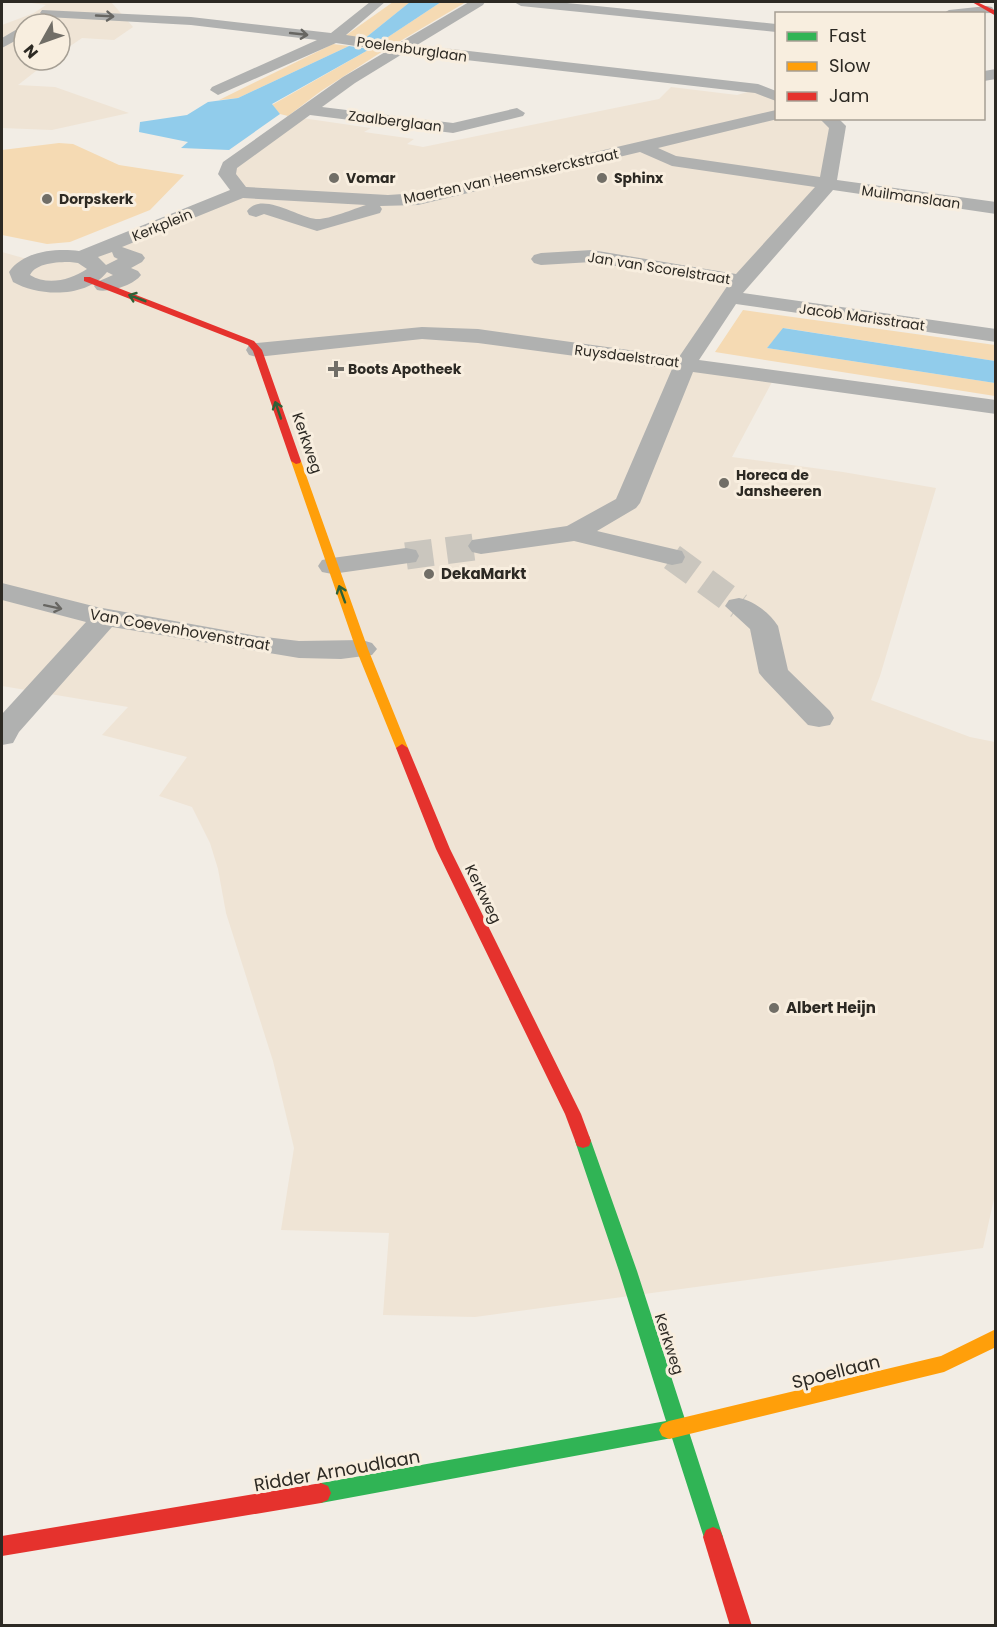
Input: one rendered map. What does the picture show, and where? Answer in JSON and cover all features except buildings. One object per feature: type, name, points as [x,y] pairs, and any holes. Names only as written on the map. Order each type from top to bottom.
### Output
[{"type":"street","points":[[48,12],[63,2]]},
{"type":"street","points":[[218,90],[334,38],[378,2]]},
{"type":"street","name":"Zaalberglaan","points":[[233,195],[227,174],[229,166],[400,48],[478,2]]},
{"type":"street","points":[[520,2],[775,28]]},
{"type":"street","points":[[672,16],[687,2]]},
{"type":"street","points":[[974,2],[992,12]]},
{"type":"street","name":"Poelenburglaan","points":[[72,14],[191,21],[400,48],[758,89],[775,95]]},
{"type":"street","name":"Zaalberglaan","points":[[307,110],[453,128],[517,113]]},
{"type":"street","name":"Maerten van Heemskerckstraat","points":[[233,195],[388,201],[418,199],[775,115]]},
{"type":"street","points":[[643,147],[672,161],[827,185],[838,126],[830,120]]},
{"type":"street","name":"Muilmanslaan","points":[[827,185],[996,208]]},
{"type":"street","name":"Jan van Scorelstraat","points":[[574,534],[627,503],[686,363],[735,289],[827,185]]},
{"type":"street","points":[[233,195],[262,208],[317,225],[369,211],[388,201]]},
{"type":"street","name":"Kerkplein","points":[[34,261],[60,256],[82,257],[233,195]]},
{"type":"street","points":[[242,216],[262,208]]},
{"type":"street","points":[[106,248],[135,258]]},
{"type":"street","points":[[34,261],[19,272],[20,278],[26,282],[52,286],[95,282],[131,275],[114,268],[157,250]]},
{"type":"street","points":[[7,254],[34,261]]},
{"type":"street","name":"Jan van Scorelstraat","points":[[540,259],[592,256],[735,289]]},
{"type":"street","points":[[82,257],[98,266],[95,282]]},
{"type":"street","points":[[2,292],[26,282]]},
{"type":"street","points":[[95,282],[237,337],[251,343],[257,350]]},
{"type":"street","name":"Jacob Marisstraat","points":[[735,289],[996,336]]},
{"type":"street","name":"Ruysdaelstraat","points":[[257,350],[422,333],[524,341],[996,407]]},
{"type":"street","name":"Kerkweg","points":[[257,350],[362,649],[443,849],[573,1114],[679,1428],[741,1626]]},
{"type":"street","points":[[481,546],[574,534],[672,557]]},
{"type":"street","points":[[332,566],[405,556]]},
{"type":"street","name":"Van Coevenhovenstraat","points":[[2,591],[43,604],[106,618],[291,650],[332,653],[362,649]]},
{"type":"street","points":[[739,606],[764,627],[774,673],[819,718]]},
{"type":"street","points":[[2,736],[4,730],[106,618]]},
{"type":"street","name":"Spoellaan","points":[[679,1428],[944,1364],[996,1337]]},
{"type":"street","name":"Ridder Arnoudlaan","points":[[2,1546],[379,1483],[679,1428]]},
{"type":"shaded area","points":[[24,2],[111,2],[133,27],[114,40],[82,38],[72,45],[72,12],[36,12],[46,5]]},
{"type":"shaded area","points":[[393,2],[410,2],[364,39],[345,36]]},
{"type":"shaded area","points":[[441,2],[466,2],[397,43],[382,41]]},
{"type":"shaded area","points":[[12,21],[12,72],[35,72],[18,85],[55,87],[129,113],[52,130],[2,128],[2,25]]},
{"type":"shaded area","points":[[333,44],[349,46],[238,98],[219,100]]},
{"type":"shaded area","points":[[370,49],[383,51],[321,91],[288,116],[280,114],[272,105]]},
{"type":"shaded area","points":[[671,87],[737,95],[758,89],[775,96],[775,120],[829,120],[838,126],[827,185],[687,363],[772,382],[732,457],[843,472],[936,488],[871,700],[970,737],[995,742],[996,1190],[983,1248],[475,1317],[383,1315],[389,1233],[281,1230],[294,1148],[273,1061],[226,913],[218,869],[210,843],[192,807],[159,796],[187,757],[102,735],[128,707],[2,686],[2,252],[34,261],[74,256],[240,193],[227,174],[288,116],[371,128],[364,132],[414,139],[407,144],[423,147],[659,99]]},
{"type":"shaded area","points":[[59,143],[73,144],[119,165],[184,175],[150,210],[70,242],[47,244],[2,235],[2,150]]},
{"type":"shaded area","points":[[743,310],[995,345],[995,361],[784,328],[767,348],[995,383],[995,396],[715,352]]},
{"type":"water","points":[[410,2],[441,2],[382,41],[364,39]]},
{"type":"water","points":[[349,46],[370,49],[272,104],[280,114],[229,150],[181,148],[188,142],[139,132],[140,122],[187,115],[208,102],[238,98]]},
{"type":"water","points":[[783,328],[995,361],[995,383],[767,348]]},
{"type":"tunnel","points":[[406,556],[481,546]]},
{"type":"tunnel","points":[[672,557],[739,606]]},
{"type":"traffic: fast","points":[[583,1141],[628,1271],[713,1537]]},
{"type":"traffic: fast","points":[[321,1493],[669,1430]]},
{"type":"traffic: slow","points":[[296,461],[362,649],[402,748]]},
{"type":"traffic: slow","points":[[669,1430],[944,1364],[996,1337]]},
{"type":"traffic: jam","points":[[974,2],[996,14]]},
{"type":"traffic: jam","points":[[87,279],[251,343],[257,350],[296,461]]},
{"type":"traffic: jam","points":[[402,748],[443,849],[573,1114],[583,1141]]},
{"type":"traffic: jam","points":[[2,1546],[321,1493]]},
{"type":"traffic: jam","points":[[713,1537],[741,1626]]},
{"type":"place","name":"Vomar","points":[[334,178]]},
{"type":"place","name":"Sphinx","points":[[602,178]]},
{"type":"place","name":"Dorpskerk","points":[[47,199]]},
{"type":"place","name":"Boots Apotheek","points":[[336,369]]},
{"type":"place","name":"Horeca de Jansheeren","points":[[724,483]]},
{"type":"place","name":"DekaMarkt","points":[[429,574]]},
{"type":"place","name":"Albert Heijn","points":[[774,1008]]}]
